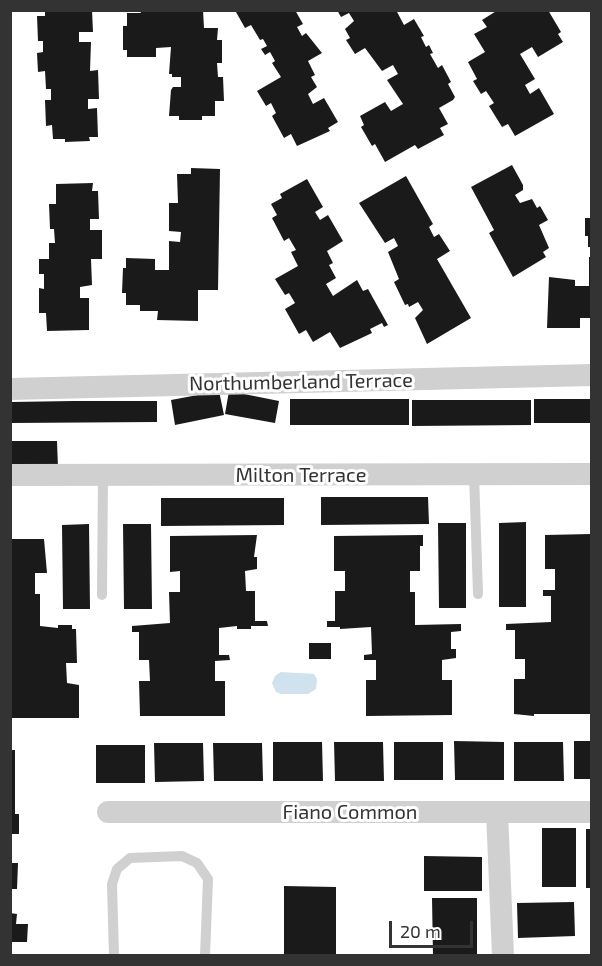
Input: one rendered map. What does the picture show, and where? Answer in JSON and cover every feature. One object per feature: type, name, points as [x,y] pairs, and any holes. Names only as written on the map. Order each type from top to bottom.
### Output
[{"type":"street","name":"Northumberland Terrace","points":[[10,388],[591,375]]},
{"type":"street","name":"Milton Terrace","points":[[10,475],[591,474]]},
{"type":"street","name":"Fiano Common","points":[[108,812],[591,812]]},
{"type":"street","points":[[496,812],[503,956]]},
{"type":"lane","points":[[474,474],[478,594]]},
{"type":"lane","points":[[102,595],[103,475]]},
{"type":"lane","points":[[114,956],[112,884],[117,869],[130,858],[182,856],[197,863],[208,879],[205,956]]},
{"type":"water","points":[[281,672],[314,674],[317,679],[316,689],[308,694],[276,692],[272,683],[275,676]]},
{"type":"building","points":[[45,10],[92,10],[93,32],[79,32],[79,42],[91,42],[90,71],[98,70],[99,99],[88,99],[88,109],[97,108],[98,137],[89,137],[90,141],[65,142],[65,139],[53,139],[52,125],[46,126],[45,100],[51,100],[51,89],[46,89],[45,71],[38,72],[37,53],[43,52],[43,41],[38,41],[37,16],[45,16]]},
{"type":"building","points":[[140,10],[203,10],[204,28],[218,28],[217,40],[222,40],[222,63],[217,63],[218,77],[223,77],[224,101],[215,101],[215,116],[202,116],[202,120],[179,120],[179,116],[169,116],[171,90],[173,87],[181,87],[181,77],[172,77],[172,74],[169,74],[171,47],[156,48],[156,57],[127,57],[127,50],[123,50],[123,26],[127,26],[127,13],[141,13]]},
{"type":"building","points":[[238,10],[295,10],[303,24],[297,27],[302,36],[306,33],[322,53],[308,61],[315,75],[311,77],[317,87],[308,94],[313,104],[324,98],[338,122],[328,128],[330,131],[297,146],[291,134],[284,138],[272,116],[276,113],[271,103],[266,106],[257,91],[281,77],[272,63],[275,61],[270,52],[265,55],[261,49],[267,46],[263,39],[260,40],[251,25],[245,28],[236,12]]},
{"type":"building","points":[[337,10],[396,10],[404,25],[414,19],[424,36],[421,37],[426,47],[429,45],[433,53],[430,54],[438,68],[442,65],[451,82],[448,84],[455,97],[439,108],[448,124],[440,128],[444,135],[418,149],[415,145],[385,162],[375,144],[372,146],[361,127],[364,125],[360,116],[385,102],[391,111],[403,104],[387,80],[398,74],[393,65],[382,71],[365,48],[355,54],[346,40],[350,38],[345,29],[354,21],[349,13],[341,17]]},
{"type":"building","points":[[498,10],[548,10],[561,32],[558,34],[563,42],[538,57],[532,47],[520,54],[535,79],[525,85],[530,94],[539,88],[554,114],[515,136],[508,124],[502,127],[489,106],[494,103],[486,91],[481,94],[473,81],[477,79],[468,62],[485,52],[474,34],[487,27],[482,20]]},
{"type":"building","points":[[512,165],[523,185],[523,190],[515,195],[520,203],[532,199],[537,208],[540,206],[548,220],[539,225],[549,248],[543,252],[546,257],[513,277],[489,233],[494,230],[471,187]]},
{"type":"building","points":[[191,168],[220,169],[218,290],[198,290],[198,321],[157,320],[158,311],[140,311],[140,305],[126,305],[126,293],[122,293],[123,268],[126,268],[126,258],[155,259],[155,270],[169,270],[169,241],[180,242],[181,232],[169,231],[169,203],[178,203],[177,174],[191,174]]},
{"type":"building","points":[[406,176],[433,224],[429,227],[434,237],[439,234],[450,251],[437,259],[471,318],[427,344],[415,318],[423,310],[418,302],[409,307],[408,304],[405,305],[394,282],[399,279],[388,252],[398,246],[394,238],[385,243],[359,203]]},
{"type":"building","points":[[307,179],[323,207],[315,212],[320,220],[328,215],[343,241],[327,251],[333,263],[329,265],[336,278],[326,284],[333,296],[357,280],[363,291],[368,289],[388,325],[384,327],[382,323],[370,329],[372,333],[340,348],[330,332],[313,342],[306,330],[299,334],[285,309],[295,303],[289,293],[285,295],[275,279],[298,266],[291,252],[296,250],[289,238],[284,241],[272,218],[277,215],[271,204],[282,198],[280,194]]},
{"type":"building","points":[[93,183],[92,191],[98,191],[99,219],[90,219],[90,230],[102,230],[102,259],[91,259],[92,285],[80,287],[80,298],[89,298],[89,330],[47,331],[46,313],[39,313],[39,288],[44,289],[44,274],[39,274],[39,259],[49,259],[49,243],[55,243],[54,229],[50,229],[49,204],[56,204],[56,184]]},
{"type":"building","points":[[585,218],[591,218],[591,247],[588,247],[588,236],[585,236]]},
{"type":"building","points":[[589,257],[591,257],[591,318],[580,318],[580,328],[547,328],[549,277],[575,280],[575,286],[589,286]]},
{"type":"building","points":[[219,391],[224,415],[175,425],[171,400]]},
{"type":"building","points":[[229,391],[279,401],[275,423],[225,414]]},
{"type":"building","points":[[290,399],[409,399],[409,425],[290,425]]},
{"type":"building","points":[[534,399],[591,399],[591,423],[534,423]]},
{"type":"building","points":[[412,400],[531,400],[531,425],[412,426]]},
{"type":"building","points":[[157,401],[157,422],[10,423],[10,402]]},
{"type":"building","points":[[10,441],[57,441],[58,468],[10,468]]},
{"type":"building","points":[[321,497],[428,497],[429,524],[321,525]]},
{"type":"building","points":[[161,498],[284,498],[284,525],[161,526]]},
{"type":"building","points":[[526,522],[526,607],[499,607],[499,523]]},
{"type":"building","points":[[438,523],[466,523],[466,608],[439,608]]},
{"type":"building","points":[[89,524],[90,609],[63,609],[62,525]]},
{"type":"building","points":[[123,524],[151,524],[152,609],[124,609]]},
{"type":"building","points":[[591,534],[591,714],[534,714],[534,716],[514,714],[514,679],[525,679],[525,659],[515,659],[515,630],[506,630],[506,624],[551,622],[551,596],[543,596],[543,590],[555,590],[555,569],[545,569],[545,535]]},
{"type":"building","points":[[257,535],[254,557],[257,557],[257,569],[245,571],[246,591],[255,591],[255,621],[267,621],[268,626],[251,626],[251,629],[237,629],[237,626],[219,628],[219,655],[229,655],[230,660],[215,661],[215,681],[225,681],[225,716],[140,716],[139,681],[150,681],[149,660],[139,660],[139,632],[132,632],[132,626],[170,623],[169,592],[180,592],[180,571],[170,572],[170,536]]},
{"type":"building","points":[[423,535],[423,546],[420,546],[420,571],[410,571],[410,592],[415,592],[415,625],[461,624],[461,631],[451,632],[451,649],[456,649],[456,658],[442,660],[442,680],[452,680],[452,715],[366,716],[366,680],[376,680],[376,660],[364,660],[364,655],[372,654],[371,627],[340,629],[340,627],[327,627],[327,621],[335,621],[335,591],[345,591],[345,571],[334,571],[334,536]]},
{"type":"building","points":[[10,539],[44,539],[47,573],[35,573],[35,594],[40,594],[40,626],[58,628],[58,625],[72,625],[72,629],[76,629],[77,663],[66,663],[67,683],[79,685],[79,718],[10,718]]},
{"type":"building","points":[[309,643],[331,643],[331,659],[309,659]]},
{"type":"building","points":[[454,741],[504,742],[504,780],[455,780]]},
{"type":"building","points":[[574,741],[591,741],[591,779],[574,779]]},
{"type":"building","points":[[273,742],[322,742],[323,781],[273,781]]},
{"type":"building","points":[[334,742],[383,742],[384,781],[335,781]]},
{"type":"building","points":[[394,742],[443,742],[443,780],[394,780]]},
{"type":"building","points":[[514,742],[563,742],[564,781],[514,781]]},
{"type":"building","points":[[154,743],[203,743],[204,781],[155,782]]},
{"type":"building","points":[[213,743],[262,743],[263,781],[214,781]]},
{"type":"building","points":[[96,745],[145,745],[145,783],[96,783]]},
{"type":"building","points":[[10,750],[15,750],[15,814],[19,814],[19,834],[10,834]]},
{"type":"building","points":[[542,828],[576,828],[576,887],[542,887]]},
{"type":"building","points":[[586,829],[591,829],[591,888],[586,888]]},
{"type":"building","points":[[424,856],[482,857],[482,891],[424,891]]},
{"type":"building","points":[[10,863],[18,863],[17,889],[10,889]]},
{"type":"building","points":[[284,886],[336,887],[336,956],[284,956]]},
{"type":"building","points":[[432,898],[477,898],[477,956],[433,956]]},
{"type":"building","points":[[574,902],[575,936],[518,938],[517,903]]},
{"type":"building","points":[[10,913],[17,914],[16,924],[28,924],[27,942],[10,942]]}]
